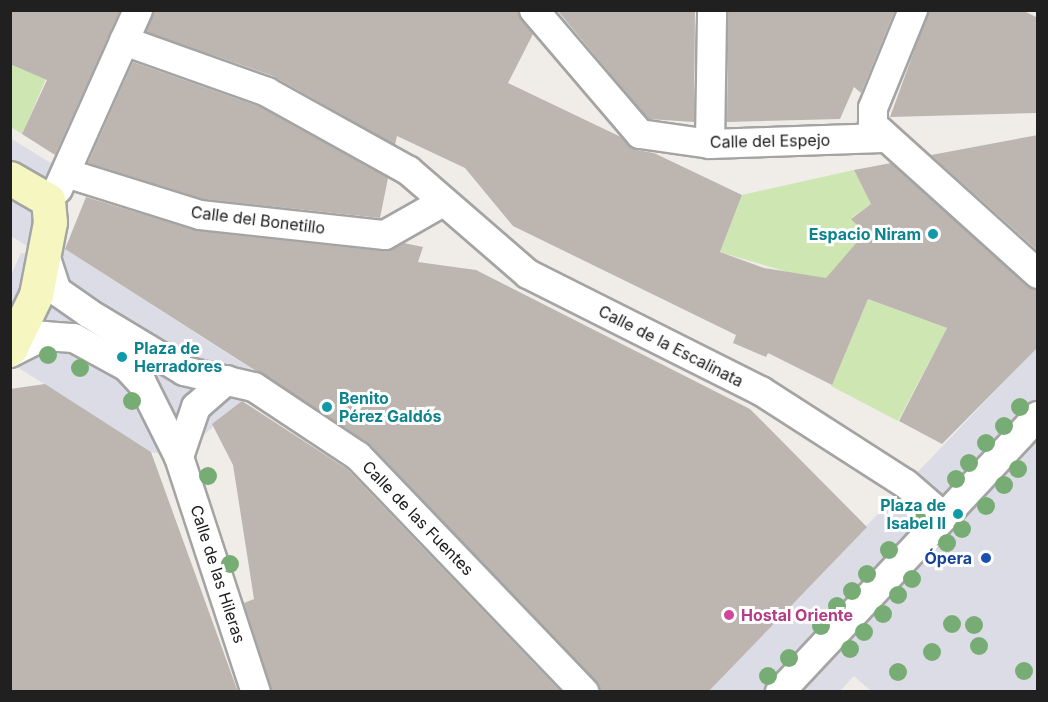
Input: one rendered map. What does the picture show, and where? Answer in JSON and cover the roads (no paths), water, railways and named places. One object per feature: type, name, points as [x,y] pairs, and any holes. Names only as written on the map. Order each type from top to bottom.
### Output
[{"type":"street","points":[[10,351],[32,306],[45,258],[48,200],[69,174],[138,10]]},
{"type":"street","name":"Calle del Espejo","points":[[534,10],[640,134],[710,144],[883,138]]},
{"type":"street","points":[[710,144],[712,10]]},
{"type":"street","points":[[913,10],[873,108],[873,125],[883,138],[1038,274]]},
{"type":"street","name":"Calle de la Escalinata","points":[[124,41],[283,99],[409,171],[528,274],[761,392],[906,484],[944,517]]},
{"type":"street","name":"Calle del Bonetillo","points":[[69,174],[200,215],[385,235],[443,202]]},
{"type":"street","points":[[10,178],[48,200]]},
{"type":"street","points":[[45,258],[57,291],[79,308],[178,368],[227,380]]},
{"type":"street","points":[[10,351],[53,335],[82,340],[117,361],[147,390],[179,457]]},
{"type":"street","points":[[179,457],[196,407],[227,380]]},
{"type":"street","name":"Calle de las Fuentes","points":[[227,380],[254,387],[358,456],[584,692]]},
{"type":"street","points":[[780,692],[1038,416]]},
{"type":"street","name":"Calle de las Hileras","points":[[179,457],[256,692]]},
{"type":"place","name":"Espacio Niram","points":[[933,234]]},
{"type":"place","name":"Plaza de Herradores","points":[[122,357]]},
{"type":"place","name":"Benito Pérez Galdós","points":[[327,407]]},
{"type":"place","name":"Plaza de Isabel II","points":[[958,514]]},
{"type":"place","name":"Ópera","points":[[986,558]]},
{"type":"place","name":"Hostal Oriente","points":[[729,615]]}]
